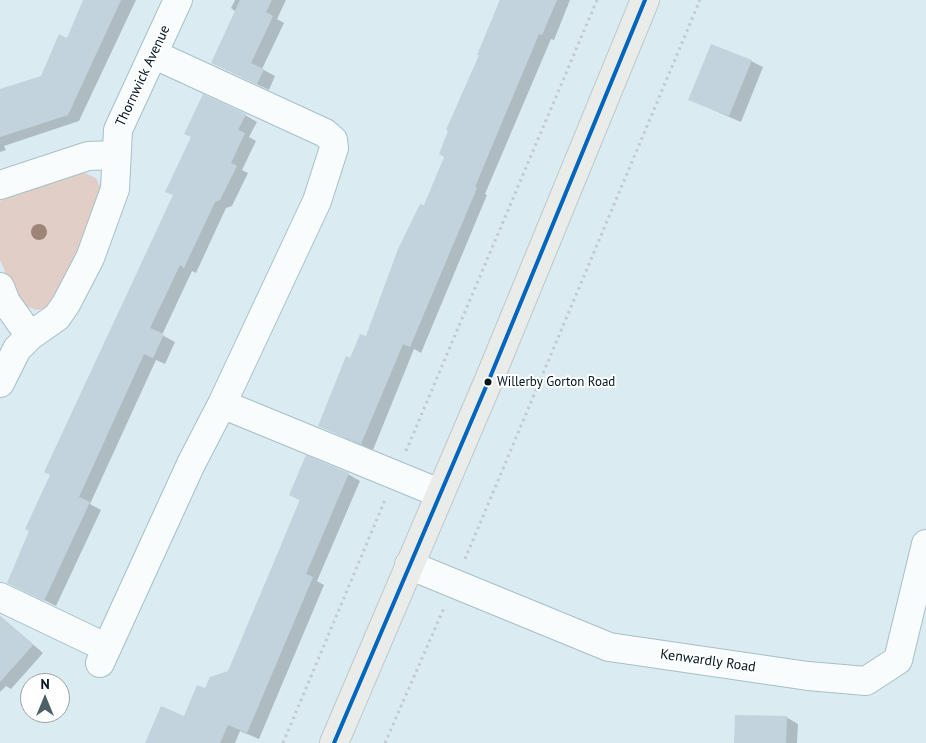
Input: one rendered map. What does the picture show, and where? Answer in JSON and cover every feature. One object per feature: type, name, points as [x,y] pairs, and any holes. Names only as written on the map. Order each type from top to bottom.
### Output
[{"type":"main road","points":[[334,743],[439,493],[491,375],[645,0]]},
{"type":"street","name":"Thornwick Avenue","points":[[0,383],[13,356],[30,336],[57,317],[66,304],[90,258],[115,189],[115,155],[118,130],[178,0]]},
{"type":"street","points":[[0,597],[104,655],[191,464],[222,404],[317,201],[334,148],[333,140],[325,133],[153,54]]},
{"type":"street","points":[[0,185],[88,156],[115,155]]},
{"type":"street","points":[[0,287],[6,302],[30,336]]},
{"type":"street","points":[[222,404],[439,493]]},
{"type":"street","name":"Kenwardly Road","points":[[410,565],[609,647],[808,676],[866,681],[898,660],[926,544]]},
{"type":"path","points":[[283,743],[597,0]]},
{"type":"path","points":[[385,743],[455,582],[700,0]]},
{"type":"shaded area","points":[[85,173],[96,178],[102,190],[80,254],[55,299],[44,309],[36,310],[26,306],[16,298],[0,260],[0,201],[10,195],[73,174]]},
{"type":"building","points":[[83,0],[121,0],[68,115],[0,137],[0,89],[41,76],[59,34],[67,38]]},
{"type":"building","points":[[240,0],[272,0],[266,12],[273,16],[251,63],[264,69],[257,84],[211,63]]},
{"type":"building","points":[[500,0],[557,0],[542,35],[539,34],[410,347],[403,344],[361,444],[318,426],[346,356],[350,358],[360,334],[366,336],[398,249],[420,204],[424,205],[444,157],[439,154],[448,131],[446,130],[479,55],[477,55]]},
{"type":"building","points":[[711,44],[752,60],[729,116],[688,100]]},
{"type":"building","points":[[203,94],[246,114],[238,130],[245,133],[231,163],[237,166],[220,200],[215,202],[184,268],[180,265],[150,328],[164,334],[153,358],[144,354],[79,497],[90,502],[44,601],[7,583],[29,531],[25,529],[50,475],[44,472],[173,195],[165,192],[191,137],[184,134]]},
{"type":"building","points":[[306,455],[349,473],[306,574],[313,577],[247,733],[228,725],[220,743],[145,743],[161,706],[184,716],[197,685],[205,688],[210,677],[228,671],[300,500],[289,495]]},
{"type":"building","points":[[0,616],[33,645],[0,682]]},
{"type":"building","points":[[735,715],[787,716],[786,743],[734,743]]},
{"type":"transit line","points":[[334,743],[491,375],[645,0]]},
{"type":"place","name":"Willerby Gorton Road","points":[[488,382]]}]
